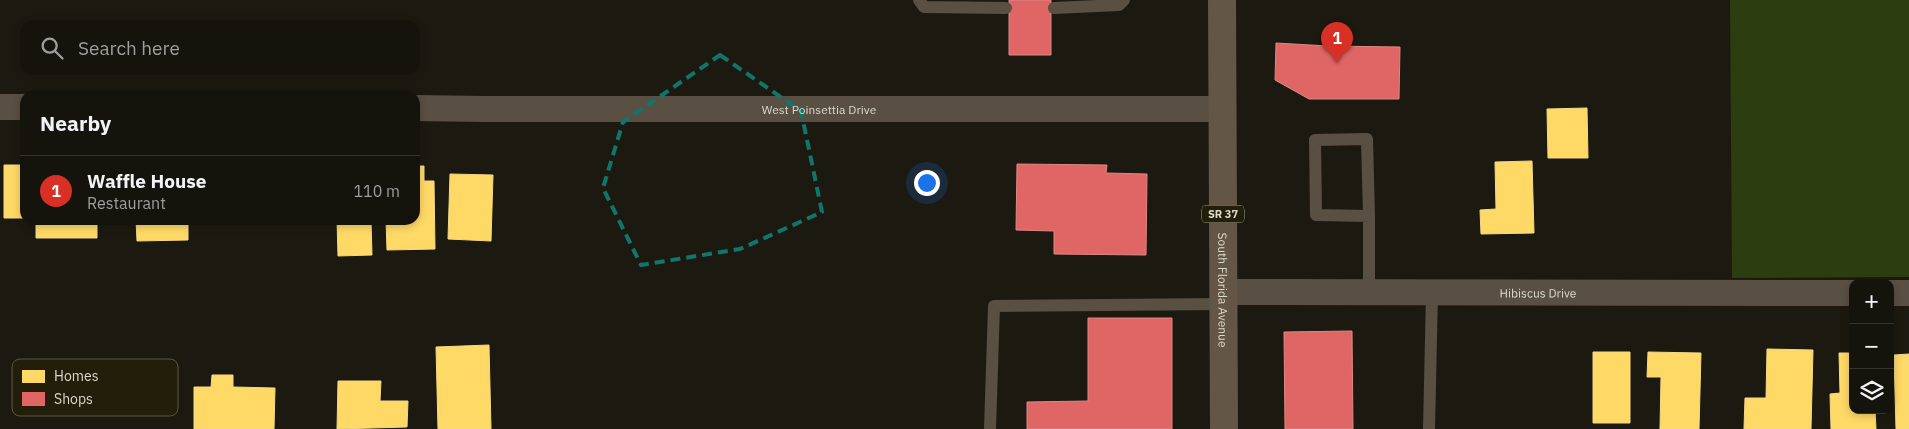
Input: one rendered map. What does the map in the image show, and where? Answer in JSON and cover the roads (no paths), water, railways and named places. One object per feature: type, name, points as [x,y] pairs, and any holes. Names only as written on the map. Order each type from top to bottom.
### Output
[{"type":"main road","name":"South Florida Avenue","points":[[1222,0],[1224,429]]},
{"type":"street","points":[[0,107],[20,107]]},
{"type":"street","name":"West Poinsettia Drive","points":[[420,108],[484,110],[1222,110]]},
{"type":"street","name":"Hibiscus Drive","points":[[1224,298],[1369,292],[1849,293]]},
{"type":"street","points":[[1894,293],[1909,293]]},
{"type":"lane","points":[[919,0],[924,7],[1006,8]]},
{"type":"lane","points":[[1054,8],[1119,5],[1124,0]]},
{"type":"lane","points":[[1369,292],[1370,216],[1367,139],[1315,140],[1316,215],[1370,216]]},
{"type":"lane","points":[[1429,429],[1432,293]]},
{"type":"lane","points":[[990,429],[994,306],[1224,298]]},
{"type":"place","name":"Waffle House","points":[[1337,63]]}]
